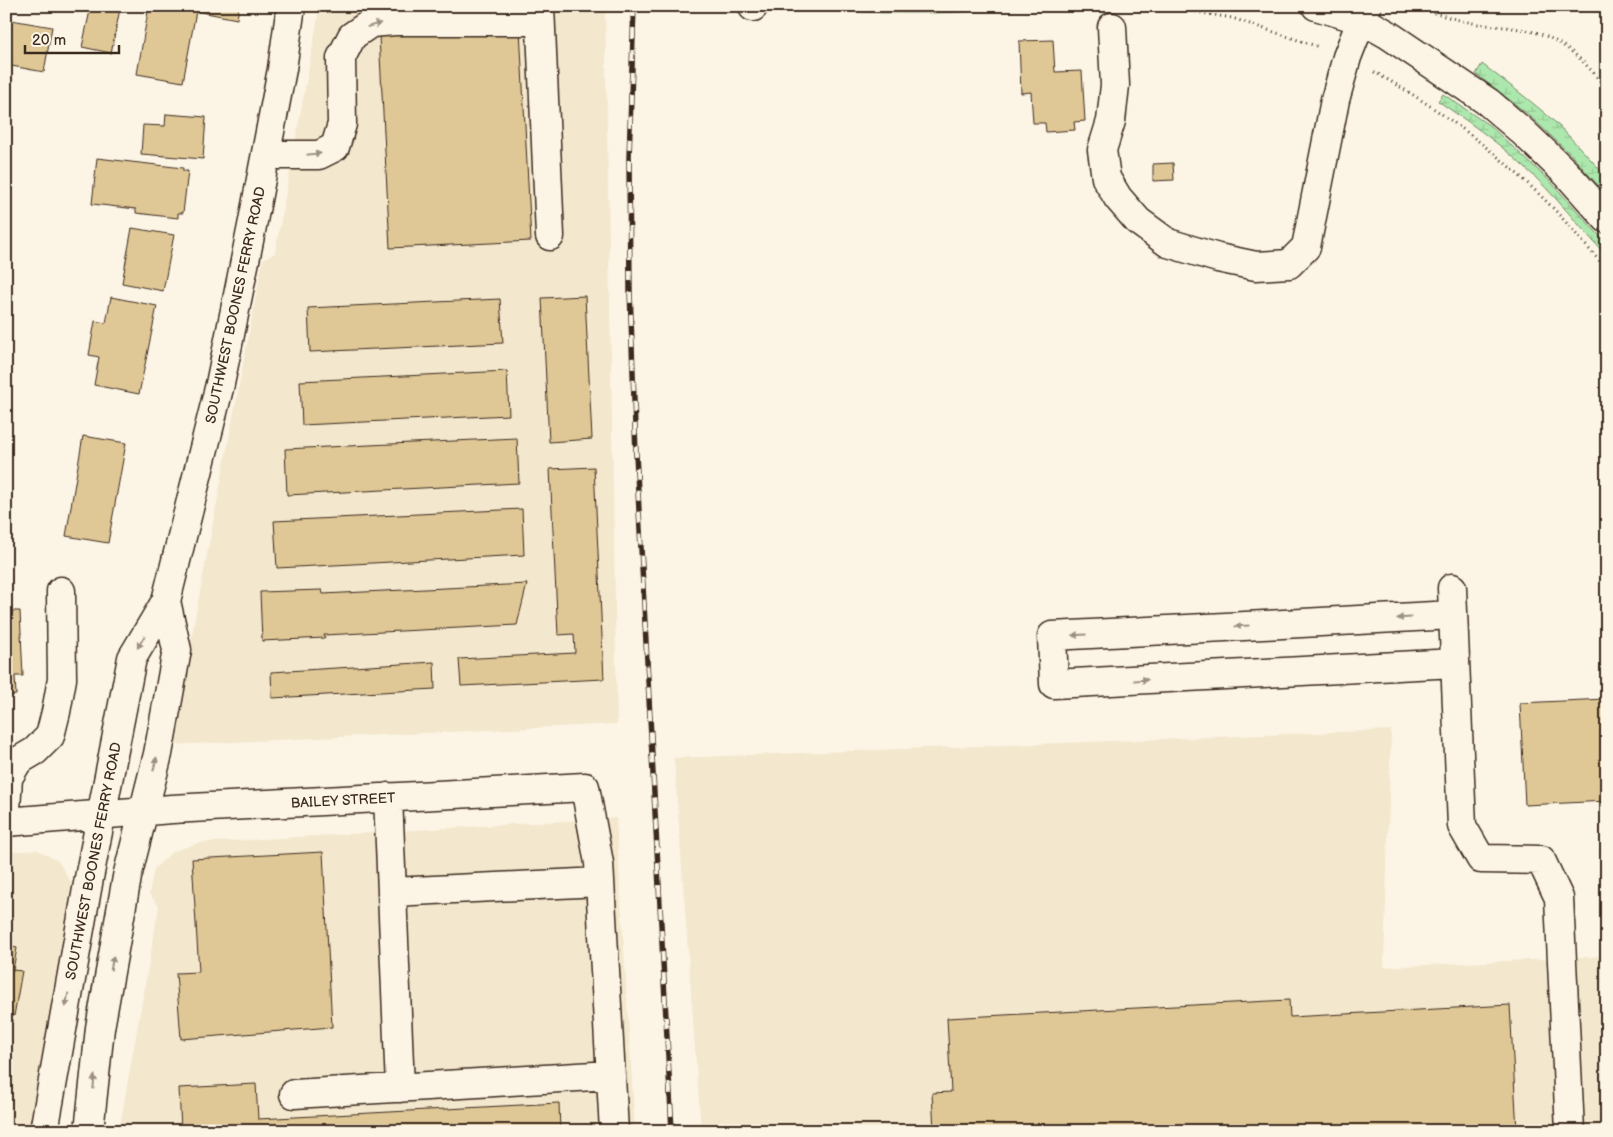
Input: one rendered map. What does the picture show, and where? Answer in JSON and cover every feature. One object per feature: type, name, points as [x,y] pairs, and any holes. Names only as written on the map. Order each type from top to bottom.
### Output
[{"type":"street","name":"SOUTHWEST BOONES FERRY ROAD","points":[[44,1131],[101,815],[132,658],[166,600],[220,384],[266,155],[291,6]]},
{"type":"street","points":[[1316,6],[1365,13],[1387,34],[1488,102],[1524,132],[1566,173],[1607,219]]},
{"type":"street","points":[[1112,27],[1115,85],[1111,121],[1102,150],[1106,178],[1118,198],[1138,221],[1168,243],[1218,258],[1256,266],[1290,264],[1306,247],[1335,100],[1347,57],[1365,13]]},
{"type":"street","points":[[266,155],[319,154],[336,147],[342,124],[341,58],[352,36],[371,24],[395,21],[540,14],[550,236]]},
{"type":"street","points":[[1452,588],[1462,826],[1481,860],[1541,860],[1559,898],[1570,1131]]},
{"type":"street","points":[[6,810],[8,778],[18,761],[35,751],[50,736],[62,679],[61,592]]},
{"type":"street","name":"SOUTHWEST BOONES FERRY ROAD","points":[[89,1131],[100,1028],[127,877],[158,754],[177,650],[166,600]]},
{"type":"street","points":[[1453,615],[1052,636],[1054,684],[1455,663]]},
{"type":"street","name":"BAILEY STREET","points":[[6,822],[144,811],[585,787],[599,863],[600,882]]},
{"type":"street","points":[[388,797],[400,1088]]},
{"type":"street","points":[[392,892],[600,882],[614,1131]]},
{"type":"street","points":[[294,1094],[611,1076]]},
{"type":"path","points":[[1161,6],[1232,18],[1276,32],[1347,57],[1403,87],[1473,136],[1549,204],[1607,269]]},
{"type":"path","points":[[1415,6],[1445,18],[1527,30],[1557,41],[1587,65],[1607,90]]},
{"type":"shaded area","points":[[320,6],[605,6],[617,724],[171,745],[263,259],[275,253]]},
{"type":"shaded area","points":[[1391,730],[1384,967],[1607,956],[1607,1131],[701,1131],[674,758]]},
{"type":"shaded area","points":[[616,818],[635,1131],[119,1131],[159,906],[149,894],[154,869],[172,852],[198,843]]},
{"type":"shaded area","points":[[38,850],[58,861],[72,884],[73,907],[32,1131],[6,1131],[6,852]]},
{"type":"green space","points":[[830,6],[1032,6],[982,11],[881,13],[830,10]]},
{"type":"green space","points":[[1482,64],[1539,108],[1570,137],[1607,177],[1607,195],[1572,156],[1529,115],[1476,74]]},
{"type":"green space","points":[[1443,94],[1490,126],[1551,182],[1607,244],[1607,256],[1534,176],[1503,148],[1438,101]]},
{"type":"building","points":[[91,6],[106,6],[120,9],[111,53],[82,47]]},
{"type":"building","points":[[149,6],[239,6],[237,19],[196,11],[183,82],[137,74]]},
{"type":"building","points":[[11,20],[52,27],[44,72],[6,65],[6,43]]},
{"type":"building","points":[[520,29],[531,241],[390,248],[379,36]]},
{"type":"building","points":[[1053,40],[1055,72],[1082,71],[1085,121],[1074,122],[1075,130],[1046,132],[1045,123],[1033,123],[1031,92],[1021,93],[1019,41]]},
{"type":"building","points":[[166,114],[206,117],[203,159],[141,154],[143,125],[165,126]]},
{"type":"building","points":[[97,158],[183,168],[183,171],[188,171],[183,213],[178,213],[178,218],[136,213],[136,209],[92,204]]},
{"type":"building","points":[[1173,163],[1174,180],[1153,181],[1153,164]]},
{"type":"building","points":[[132,228],[174,235],[163,291],[122,283]]},
{"type":"building","points":[[585,296],[592,439],[549,442],[542,298]]},
{"type":"building","points":[[111,297],[157,306],[139,394],[94,385],[99,357],[89,355],[95,321],[106,323]]},
{"type":"building","points":[[500,299],[503,343],[310,352],[308,308]]},
{"type":"building","points":[[507,371],[509,415],[302,425],[300,381]]},
{"type":"building","points":[[83,436],[126,443],[108,543],[66,536]]},
{"type":"building","points":[[517,438],[519,483],[287,495],[285,449]]},
{"type":"building","points":[[594,467],[604,679],[461,686],[459,659],[575,653],[574,634],[558,635],[550,469]]},
{"type":"building","points":[[522,509],[524,555],[277,568],[274,521]]},
{"type":"building","points":[[527,584],[517,625],[324,635],[325,638],[262,641],[260,592],[322,590],[323,594]]},
{"type":"building","points":[[6,611],[20,611],[23,676],[15,676],[16,695],[6,696]]},
{"type":"building","points":[[434,662],[435,689],[272,698],[271,672]]},
{"type":"building","points":[[1605,699],[1607,801],[1525,805],[1520,703]]},
{"type":"building","points":[[323,852],[332,1027],[181,1039],[176,973],[199,972],[192,859]]},
{"type":"building","points":[[6,945],[17,948],[13,970],[22,971],[14,1016],[6,1014]]},
{"type":"building","points":[[1289,1000],[1290,1017],[1510,1005],[1517,1131],[934,1131],[932,1093],[951,1092],[947,1018]]},
{"type":"building","points":[[256,1084],[258,1119],[559,1103],[560,1131],[181,1131],[179,1088]]},
{"type":"railway","points":[[634,6],[629,158],[630,291],[636,454],[672,1131]]}]
